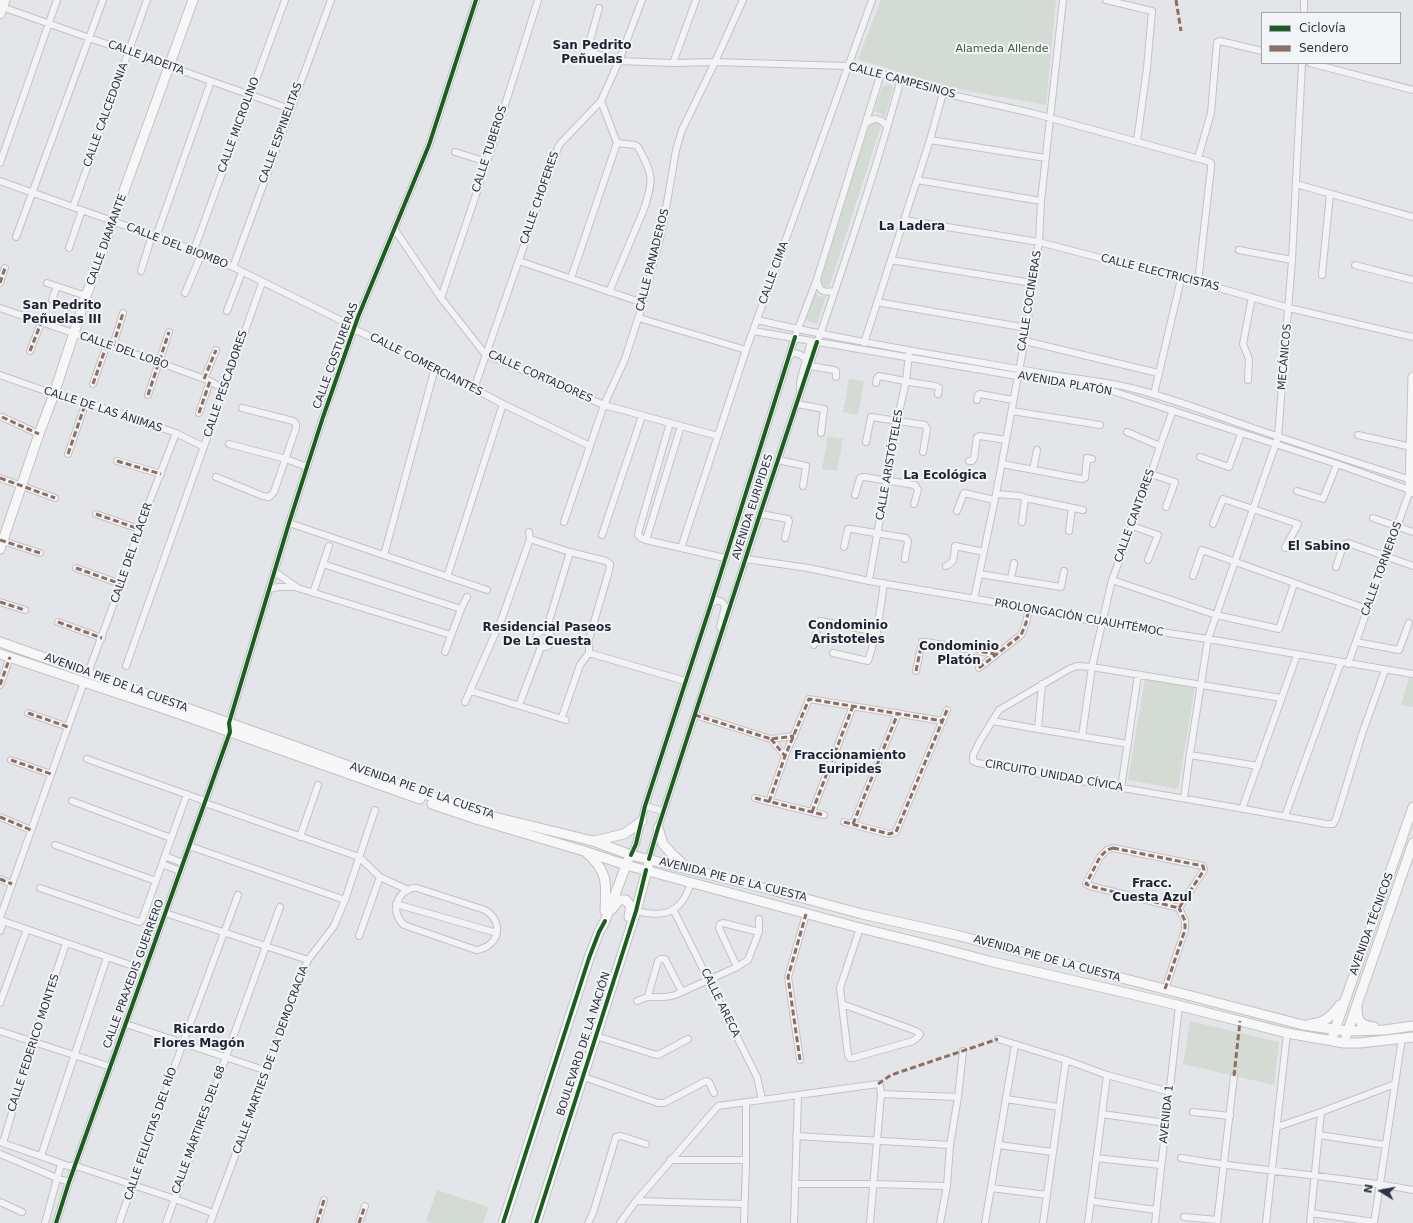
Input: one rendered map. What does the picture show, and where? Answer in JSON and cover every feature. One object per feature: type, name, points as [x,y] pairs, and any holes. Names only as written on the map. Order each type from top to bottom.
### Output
[{"type":"main road","name":"CALLE DIAMANTE","points":[[1,543],[54,394],[86,296],[193,0]]},
{"type":"main road","name":"CALLE TORNEROS","points":[[1411,491],[1413,377]]},
{"type":"main road","name":"AVENIDA PIE DE LA CUESTA","points":[[0,642],[88,673],[230,728],[476,819],[626,865],[860,928],[1046,975],[1287,1033],[1344,1043],[1360,1043],[1413,1037]]},
{"type":"main road","name":"AVENIDA PIE DE LA CUESTA","points":[[0,654],[230,728],[482,814],[593,841],[631,855],[862,914],[956,935],[1303,1025],[1347,1031],[1385,1030],[1413,1026]]},
{"type":"main road","name":"AVENIDA TÉCNICOS","points":[[1330,1041],[1413,807]]},
{"type":"main road","points":[[593,841],[624,834],[642,821]]},
{"type":"main road","points":[[658,828],[663,844],[688,869]]},
{"type":"main road","points":[[1402,839],[1413,843]]},
{"type":"main road","name":"AVENIDA TÉCNICOS","points":[[1344,1043],[1357,1001],[1413,843]]},
{"type":"main road","points":[[584,851],[602,868],[606,881],[605,921]]},
{"type":"main road","name":"BOULEVARD DE LA NACIÓN","points":[[503,1223],[589,958],[631,855]]},
{"type":"main road","name":"BOULEVARD DE LA NACIÓN","points":[[536,1223],[636,911],[649,859]]},
{"type":"main road","points":[[605,921],[617,902],[624,900],[628,902],[631,909],[616,973]]},
{"type":"main road","points":[[1303,1025],[1320,1023],[1328,1019],[1346,997]]},
{"type":"main road","points":[[1357,1001],[1357,1016],[1360,1022],[1365,1026],[1385,1030]]},
{"type":"street","points":[[0,163],[57,0]]},
{"type":"street","points":[[16,237],[103,0]]},
{"type":"street","name":"CALLE CALCEDONIA","points":[[73,207],[147,0]]},
{"type":"street","name":"CALLE MICROLINO","points":[[194,250],[285,0]]},
{"type":"street","name":"CALLE ESPINELITAS","points":[[233,267],[331,0]]},
{"type":"street","name":"CALLE COSTURERAS","points":[[230,728],[274,572],[307,467],[354,329],[429,145],[476,0]]},
{"type":"street","name":"CALLE TUBEROS","points":[[441,298],[487,162],[538,0]]},
{"type":"street","name":"CALLE CHOFERES","points":[[474,390],[485,354],[559,145],[601,101],[619,62],[642,0]]},
{"type":"street","points":[[673,63],[696,0]]},
{"type":"street","name":"CALLE PANADEROS","points":[[564,522],[604,405],[625,358],[639,318],[663,226],[676,150],[682,130],[716,62],[743,0]]},
{"type":"street","name":"CALLE CIMA","points":[[681,548],[746,350],[872,0]]},
{"type":"street","name":"CALLE COCINERAS","points":[[974,599],[1002,464],[1027,328],[1032,283],[1039,242],[1041,201],[1063,0]]},
{"type":"street","points":[[1106,0],[1152,12],[1147,68],[1136,141]]},
{"type":"street","points":[[1304,0],[1304,12]]},
{"type":"street","name":"CALLE JADEITA","points":[[2,7],[290,109]]},
{"type":"street","name":"CALLE CAMPESINOS","points":[[599,8],[587,51],[619,62],[716,62],[847,66],[882,73],[943,92],[1136,141],[1198,158],[1210,163],[1211,168],[1198,282]]},
{"type":"street","points":[[1198,158],[1211,113],[1217,42],[1220,41],[1261,51]]},
{"type":"street","name":"MECÁNICOS","points":[[1184,798],[1208,640],[1278,437],[1289,308],[1302,64]]},
{"type":"street","points":[[1314,64],[1413,90]]},
{"type":"street","name":"AVENIDA EURIPIDES","points":[[631,855],[636,844],[645,806],[790,356],[794,337],[817,279],[882,73]]},
{"type":"street","name":"AVENIDA EURIPIDES","points":[[801,393],[800,382],[806,359],[814,342],[821,334],[887,127],[900,79]]},
{"type":"street","points":[[141,271],[211,81]]},
{"type":"street","points":[[864,343],[930,140],[943,92]]},
{"type":"street","points":[[571,278],[617,143],[601,101]]},
{"type":"street","points":[[865,125],[876,118],[882,120],[887,127]]},
{"type":"street","points":[[930,140],[1046,158]]},
{"type":"street","points":[[609,292],[649,196],[652,180],[650,171],[638,147],[635,144],[617,143]]},
{"type":"street","points":[[455,152],[487,162]]},
{"type":"street","points":[[917,180],[1041,201]]},
{"type":"street","name":"CALLE DEL BIOMBO","points":[[0,181],[202,253],[233,267],[262,283]]},
{"type":"street","points":[[1296,184],[1413,217]]},
{"type":"street","points":[[1322,275],[1330,194]]},
{"type":"street","points":[[69,248],[82,210]]},
{"type":"street","name":"CALLE ELECTRICISTAS","points":[[904,220],[1039,242],[1181,279],[1198,282],[1289,308],[1413,337]]},
{"type":"street","name":"CALLE CORTADORES","points":[[395,230],[441,298],[485,354],[604,405],[718,436]]},
{"type":"street","points":[[1239,250],[1292,260]]},
{"type":"street","points":[[185,293],[202,253]]},
{"type":"street","points":[[891,260],[1032,283]]},
{"type":"street","points":[[519,261],[643,303]]},
{"type":"street","points":[[1356,265],[1413,280]]},
{"type":"street","points":[[0,283],[5,268]]},
{"type":"street","points":[[227,311],[242,272]]},
{"type":"street","points":[[817,279],[818,287],[822,291],[835,292]]},
{"type":"street","points":[[1154,394],[1181,279]]},
{"type":"street","points":[[47,283],[86,296]]},
{"type":"street","name":"CALLE COMERCIANTES","points":[[262,283],[436,368],[474,390],[590,446]]},
{"type":"street","name":"CALLE PESCADORES","points":[[126,666],[262,283]]},
{"type":"street","points":[[52,300],[57,286]]},
{"type":"street","points":[[1248,380],[1249,359],[1243,344],[1252,297]]},
{"type":"street","points":[[877,302],[1027,328]]},
{"type":"street","name":"CALLE DEL LOBO","points":[[0,308],[158,362],[207,380],[224,390]]},
{"type":"street","points":[[93,384],[123,313]]},
{"type":"street","points":[[639,318],[746,350]]},
{"type":"street","name":"AVENIDA PLATÓN","points":[[757,320],[864,343],[910,349],[1019,369],[1098,380],[1154,394],[1412,481]]},
{"type":"street","points":[[30,351],[41,323]]},
{"type":"street","name":"AVENIDA PLATÓN","points":[[753,331],[1017,376],[1106,389],[1336,464],[1411,491]]},
{"type":"street","points":[[148,395],[169,332]]},
{"type":"street","points":[[1025,341],[1158,373]]},
{"type":"street","name":"AVENIDA EURIPIDES","points":[[649,859],[663,811],[810,366],[814,342]]},
{"type":"street","name":"CALLE ARISTÓTELES","points":[[869,580],[897,421],[906,381],[910,349]]},
{"type":"street","points":[[199,413],[216,350]]},
{"type":"street","points":[[790,356],[793,353],[797,353],[803,355],[806,359]]},
{"type":"street","points":[[810,366],[834,370],[836,371],[836,377]]},
{"type":"street","points":[[384,556],[436,368]]},
{"type":"street","name":"CALLE DE LAS ÁNIMAS","points":[[0,376],[54,394],[86,402],[176,433],[204,447]]},
{"type":"street","points":[[876,383],[879,376],[938,387],[938,394]]},
{"type":"street","points":[[977,400],[978,395],[980,394],[1013,400]]},
{"type":"street","points":[[68,454],[86,402]]},
{"type":"street","points":[[447,577],[503,404]]},
{"type":"street","points":[[797,404],[824,409],[821,433]]},
{"type":"street","points":[[216,477],[263,496],[269,497],[274,492],[286,459],[296,424],[242,408]]},
{"type":"street","name":"CALLE CANTORES","points":[[1082,736],[1092,667],[1112,580],[1152,474],[1173,410]]},
{"type":"street","points":[[1012,411],[1100,425]]},
{"type":"street","points":[[602,535],[642,416]]},
{"type":"street","points":[[2,417],[39,434]]},
{"type":"street","points":[[866,442],[871,417],[897,421],[927,427],[923,452]]},
{"type":"street","points":[[670,423],[638,535],[646,540],[725,558]]},
{"type":"street","points":[[646,540],[681,426]]},
{"type":"street","points":[[1127,432],[1160,446]]},
{"type":"street","name":"CALLE DEL PLACER","points":[[88,673],[102,638],[139,529],[176,433]]},
{"type":"street","points":[[1200,457],[1229,466],[1241,434]]},
{"type":"street","points":[[1358,435],[1411,447]]},
{"type":"street","points":[[969,461],[972,461],[974,458],[978,437],[980,436],[1006,440]]},
{"type":"street","points":[[229,444],[286,459],[307,467]]},
{"type":"street","points":[[1033,470],[1037,450]]},
{"type":"street","points":[[1002,464],[1084,479],[1089,458]]},
{"type":"street","points":[[778,460],[806,466],[803,486]]},
{"type":"street","points":[[116,461],[161,474]]},
{"type":"street","points":[[1297,491],[1323,499],[1336,464]]},
{"type":"street","points":[[1152,474],[1175,482],[1166,507]]},
{"type":"street","points":[[855,495],[861,477],[915,485],[918,490],[914,504]]},
{"type":"street","points":[[0,478],[55,498]]},
{"type":"street","name":"CALLE TORNEROS","points":[[1348,664],[1386,556],[1411,491]]},
{"type":"street","points":[[957,511],[964,492],[995,497],[1021,496],[1082,510]]},
{"type":"street","points":[[1022,522],[1025,498]]},
{"type":"street","points":[[1213,524],[1223,499],[1298,524],[1285,548]]},
{"type":"street","points":[[1069,531],[1072,508]]},
{"type":"street","points":[[96,514],[139,529]]},
{"type":"street","points":[[760,514],[788,519],[789,521],[785,538]]},
{"type":"street","points":[[1373,518],[1413,532]]},
{"type":"street","points":[[289,523],[487,590]]},
{"type":"street","points":[[1132,526],[1158,535],[1148,560]]},
{"type":"street","points":[[844,547],[848,529],[906,538],[908,542],[905,559]]},
{"type":"street","points":[[465,702],[502,618],[530,535],[570,552],[606,561],[610,564],[610,571],[589,639],[589,653],[580,665],[564,718],[471,691]]},
{"type":"street","points":[[1,543],[40,553]]},
{"type":"street","points":[[1336,566],[1344,544],[1348,543],[1413,566]]},
{"type":"street","points":[[313,593],[329,546]]},
{"type":"street","points":[[946,566],[951,564],[953,560],[955,546],[984,552]]},
{"type":"street","points":[[1193,576],[1202,550],[1367,610]]},
{"type":"street","points":[[546,631],[570,552]]},
{"type":"street","name":"PROLONGACIÓN CUAUHTÉMOC","points":[[746,559],[808,568],[884,583],[1029,608],[1101,623],[1413,674]]},
{"type":"street","points":[[1011,579],[1014,563]]},
{"type":"street","points":[[323,564],[461,609]]},
{"type":"street","points":[[76,568],[121,584]]},
{"type":"street","points":[[979,574],[1061,587],[1064,571]]},
{"type":"street","points":[[274,572],[298,588],[451,635]]},
{"type":"street","points":[[1112,580],[1216,615],[1279,629],[1294,584]]},
{"type":"street","points":[[832,653],[868,661],[877,632],[884,583]]},
{"type":"street","points":[[270,589],[279,587],[298,588]]},
{"type":"street","points":[[445,652],[467,597]]},
{"type":"street","name":"AVENIDA EURIPIDES","points":[[707,677],[725,606],[722,602],[717,600],[711,604]]},
{"type":"street","points":[[0,602],[25,610]]},
{"type":"street","points":[[979,668],[995,654],[1021,636],[1026,623],[1029,608]]},
{"type":"street","points":[[814,645],[820,621],[877,632]]},
{"type":"street","points":[[58,622],[102,638]]},
{"type":"street","points":[[1356,642],[1399,650],[1410,623]]},
{"type":"street","points":[[546,631],[551,635],[552,641],[548,646],[542,647],[537,643],[536,636],[540,632],[546,631]]},
{"type":"street","points":[[916,671],[922,642],[995,654]]},
{"type":"street","points":[[519,705],[542,647]]},
{"type":"street","points":[[589,653],[685,681]]},
{"type":"street","points":[[1242,809],[1297,655]]},
{"type":"street","points":[[0,685],[10,657]]},
{"type":"street","points":[[1285,816],[1341,662]]},
{"type":"street","name":"CIRCUITO UNIDAD CÍVICA","points":[[1281,698],[1092,667],[1077,666],[1042,684],[999,710],[973,755],[973,761],[1326,824],[1333,824],[1362,734],[1385,670]]},
{"type":"street","points":[[1121,788],[1138,675]]},
{"type":"street","points":[[0,931],[1,920],[12,884],[84,682]]},
{"type":"street","points":[[1038,730],[1042,684]]},
{"type":"street","points":[[769,802],[785,756],[809,699],[943,721]]},
{"type":"street","points":[[812,812],[853,706]]},
{"type":"street","points":[[844,822],[889,834],[896,832],[947,710]]},
{"type":"street","points":[[28,713],[68,727]]},
{"type":"street","points":[[853,824],[898,713]]},
{"type":"street","points":[[695,715],[771,739],[794,736]]},
{"type":"street","points":[[992,721],[1038,730],[1128,744]]},
{"type":"street","name":"CALLE PRAXEDIS GUERRERO","points":[[56,1223],[69,1182],[76,1166],[230,728]]},
{"type":"street","points":[[771,739],[785,756]]},
{"type":"street","points":[[1190,754],[1258,766]]},
{"type":"street","points":[[87,759],[359,857],[380,878],[408,890]]},
{"type":"street","points":[[11,760],[51,774]]},
{"type":"street","points":[[300,836],[318,785]]},
{"type":"street","points":[[40,888],[139,922],[142,920],[187,794]]},
{"type":"street","points":[[755,798],[824,815]]},
{"type":"street","points":[[72,802],[171,838]]},
{"type":"street","points":[[645,806],[663,811]]},
{"type":"street","name":"CALLE MARTIES DE LA DEMOCRACIA","points":[[210,1223],[308,960],[334,926],[345,900],[375,810]]},
{"type":"street","points":[[0,817],[31,830]]},
{"type":"street","points":[[55,845],[156,881]]},
{"type":"street","points":[[189,846],[345,900]]},
{"type":"street","points":[[1113,848],[1203,866],[1204,870],[1179,908],[1086,884],[1100,856],[1106,850],[1113,848]]},
{"type":"street","points":[[165,856],[183,863]]},
{"type":"street","points":[[162,864],[180,871]]},
{"type":"street","points":[[359,936],[380,878]]},
{"type":"street","points":[[0,879],[12,884]]},
{"type":"street","points":[[636,911],[650,915],[664,914],[680,906],[685,898],[691,882]]},
{"type":"street","points":[[417,888],[485,910],[493,916],[497,924],[497,934],[495,938],[485,948],[476,950],[404,925],[400,922],[396,913],[396,904],[400,895],[408,890],[417,888]]},
{"type":"street","name":"CALLE FELÍCITAS DEL RÍO","points":[[119,1223],[183,1043],[238,895]]},
{"type":"street","points":[[396,904],[497,934]]},
{"type":"street","name":"CALLE MÁRTIRES DEL 68","points":[[166,1223],[280,907]]},
{"type":"street","points":[[1166,989],[1185,930],[1184,921],[1179,908]]},
{"type":"street","name":"CALLE ARECA","points":[[673,909],[757,1077],[762,1099]]},
{"type":"street","points":[[165,913],[308,960]]},
{"type":"street","points":[[800,1060],[788,977],[806,914]]},
{"type":"street","points":[[637,1001],[648,996],[655,998],[667,998],[737,967],[748,960],[759,932],[759,919]]},
{"type":"street","points":[[1,920],[145,970]]},
{"type":"street","points":[[737,967],[718,928],[720,924],[723,923],[759,932]]},
{"type":"street","points":[[842,1004],[916,1031],[920,1034],[913,1041],[850,1058],[842,1004],[840,988],[860,928]]},
{"type":"street","points":[[0,1004],[27,929]]},
{"type":"street","name":"CALLE FEDERICO MONTES","points":[[1,1142],[66,943]]},
{"type":"street","points":[[41,1156],[73,1055],[107,957]]},
{"type":"street","points":[[648,996],[658,961],[661,959],[665,959],[682,992]]},
{"type":"street","name":"AVENIDA 1","points":[[1155,1223],[1179,1006]]},
{"type":"street","points":[[126,1024],[267,1071]]},
{"type":"street","points":[[0,1031],[111,1067]]},
{"type":"street","points":[[1266,1223],[1287,1033]]},
{"type":"street","points":[[596,1036],[658,1055],[688,1039]]},
{"type":"street","points":[[1311,1213],[1374,1223],[1402,1038]]},
{"type":"street","points":[[998,1039],[1066,1060],[1107,1075],[1170,1092]]},
{"type":"street","points":[[986,1223],[1015,1045]]},
{"type":"street","points":[[940,1223],[947,1186],[950,1145],[958,1097],[963,1051]]},
{"type":"street","points":[[1043,1223],[1066,1060]]},
{"type":"street","points":[[1088,1223],[1107,1075]]},
{"type":"street","points":[[1184,1217],[1217,1222],[1234,1076]]},
{"type":"street","points":[[584,1077],[658,1103],[664,1103],[706,1081],[709,1082],[714,1092]]},
{"type":"street","points":[[620,1223],[670,1160],[718,1106],[878,1084],[880,1086],[881,1094],[870,1223]]},
{"type":"street","points":[[1277,1127],[1395,1084]]},
{"type":"street","points":[[881,1094],[958,1097]]},
{"type":"street","points":[[794,1223],[798,1095]]},
{"type":"street","points":[[1006,1099],[1059,1107]]},
{"type":"street","points":[[744,1223],[746,1102]]},
{"type":"street","points":[[1193,1112],[1230,1116]]},
{"type":"street","points":[[1310,1223],[1321,1112]]},
{"type":"street","points":[[1102,1114],[1166,1123]]},
{"type":"street","points":[[1319,1135],[1386,1145]]},
{"type":"street","points":[[588,1223],[593,1214],[616,1138],[621,1136],[646,1144]]},
{"type":"street","points":[[796,1136],[950,1145]]},
{"type":"street","points":[[1,1142],[61,1164],[76,1166],[175,1198],[213,1213]]},
{"type":"street","points":[[998,1145],[1053,1152]]},
{"type":"street","points":[[0,1154],[69,1182]]},
{"type":"street","points":[[1096,1158],[1161,1165]]},
{"type":"street","points":[[1181,1158],[1224,1165],[1380,1184],[1413,1190]]},
{"type":"street","points":[[670,1160],[746,1160]]},
{"type":"street","points":[[45,1223],[61,1164]]},
{"type":"street","points":[[795,1184],[947,1186]]},
{"type":"street","points":[[991,1188],[1046,1195]]},
{"type":"street","points":[[317,1223],[324,1200]]},
{"type":"street","points":[[636,1201],[744,1204]]},
{"type":"street","points":[[1091,1201],[1156,1210]]},
{"type":"street","points":[[0,1202],[22,1212]]},
{"type":"street","points":[[359,1223],[365,1206]]},
{"type":"green space","name":"Alameda Allende","points":[[881,0],[1056,0],[1046,105],[946,87],[858,59]]},
{"type":"green space","points":[[889,84],[893,89],[885,117],[880,113],[874,112],[882,87]]},
{"type":"green space","points":[[877,121],[880,124],[880,129],[832,278],[829,287],[823,288],[820,284],[820,276],[869,126],[872,122]]},
{"type":"green space","points":[[814,291],[820,297],[826,296],[817,324],[808,321],[806,317]]},
{"type":"green space","points":[[849,379],[864,381],[858,415],[843,412]]},
{"type":"green space","points":[[828,436],[843,439],[837,471],[822,469]]},
{"type":"green space","points":[[1409,678],[1413,678],[1413,707],[1401,705]]},
{"type":"green space","points":[[1145,679],[1195,687],[1178,789],[1128,780]]},
{"type":"green space","points":[[1190,1021],[1279,1042],[1274,1085],[1183,1064]]},
{"type":"green space","points":[[437,1190],[489,1207],[483,1223],[433,1223],[426,1221]]},
{"type":"marked path","points":[[1176,0],[1181,31]]},
{"type":"marked path","points":[[0,283],[5,268]]},
{"type":"marked path","points":[[113,346],[123,313]]},
{"type":"marked path","points":[[30,351],[41,323]]},
{"type":"marked path","points":[[148,395],[169,332]]},
{"type":"marked path","points":[[93,384],[107,344]]},
{"type":"marked path","points":[[204,379],[216,350]]},
{"type":"marked path","points":[[199,413],[210,381]]},
{"type":"marked path","points":[[68,454],[86,402]]},
{"type":"marked path","points":[[2,417],[39,434]]},
{"type":"marked path","points":[[117,461],[161,474]]},
{"type":"marked path","points":[[0,478],[55,498]]},
{"type":"marked path","points":[[96,514],[139,529]]},
{"type":"marked path","points":[[0,540],[40,553]]},
{"type":"marked path","points":[[76,568],[121,584]]},
{"type":"marked path","points":[[0,602],[25,610]]},
{"type":"marked path","points":[[979,668],[1021,635],[1026,623],[1029,608]]},
{"type":"marked path","points":[[58,622],[102,638]]},
{"type":"marked path","points":[[916,671],[922,642],[995,654]]},
{"type":"marked path","points":[[0,685],[10,657]]},
{"type":"marked path","points":[[769,802],[785,756],[809,699],[943,721]]},
{"type":"marked path","points":[[812,812],[853,706]]},
{"type":"marked path","points":[[844,822],[889,834],[896,832],[947,710]]},
{"type":"marked path","points":[[28,713],[68,727]]},
{"type":"marked path","points":[[853,824],[898,713]]},
{"type":"marked path","points":[[695,715],[771,739],[794,736]]},
{"type":"marked path","points":[[771,739],[785,756]]},
{"type":"marked path","points":[[11,760],[51,774]]},
{"type":"marked path","points":[[755,798],[824,815]]},
{"type":"marked path","points":[[0,817],[31,830]]},
{"type":"marked path","points":[[1113,848],[1203,866],[1204,870],[1179,908],[1086,884],[1100,857],[1107,850],[1113,848]]},
{"type":"marked path","points":[[0,879],[12,884]]},
{"type":"marked path","points":[[1165,989],[1185,930],[1185,921],[1179,908]]},
{"type":"marked path","points":[[800,1060],[788,977],[806,914]]},
{"type":"marked path","points":[[1234,1076],[1240,1021]]},
{"type":"marked path","points":[[878,1084],[891,1075],[998,1039]]},
{"type":"marked path","points":[[317,1223],[324,1200]]},
{"type":"marked path","points":[[359,1223],[365,1206]]},
{"type":"cycle path","points":[[56,1223],[69,1182],[230,732],[229,723],[289,523],[323,417],[358,317],[429,145],[476,0]]},
{"type":"cycle path","points":[[631,855],[636,844],[645,806],[711,604],[795,337]]},
{"type":"cycle path","points":[[649,859],[817,342]]},
{"type":"cycle path","points":[[536,1223],[636,911],[646,870]]},
{"type":"cycle path","points":[[503,1223],[589,958],[605,921]]},
{"type":"district","name":"San Pedrito Peñuelas","points":[[592,53]]},
{"type":"district","name":"La Ladera","points":[[912,227]]},
{"type":"district","name":"San Pedrito Peñuelas III","points":[[62,313]]},
{"type":"district","name":"La Ecológica","points":[[945,476]]},
{"type":"district","name":"El Sabino","points":[[1319,547]]},
{"type":"district","name":"Condominio Aristoteles","points":[[848,633]]},
{"type":"district","name":"Residencial Paseos De La Cuesta","points":[[547,635]]},
{"type":"district","name":"Condominio Platón","points":[[959,654]]},
{"type":"district","name":"Fraccionamiento Euripides","points":[[850,763]]},
{"type":"district","name":"Fracc. Cuesta Azul","points":[[1152,891]]},
{"type":"district","name":"Ricardo Flores Magón","points":[[199,1037]]}]
